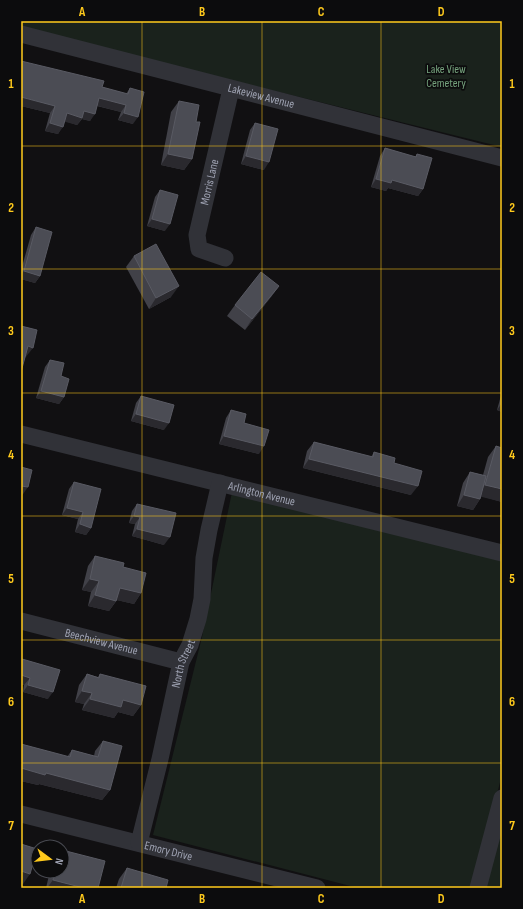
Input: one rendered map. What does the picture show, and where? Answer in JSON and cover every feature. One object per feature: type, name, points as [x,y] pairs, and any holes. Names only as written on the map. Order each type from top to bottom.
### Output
[{"type":"street","name":"Lakeview Avenue","points":[[21,34],[502,158]]},
{"type":"street","name":"Morris Lane","points":[[224,258],[199,249],[196,235],[231,89]]},
{"type":"street","name":"Arlington Avenue","points":[[21,434],[502,553]]},
{"type":"street","name":"North Street","points":[[139,843],[160,759],[181,662],[190,645],[198,619],[202,599],[204,558],[220,483]]},
{"type":"street","name":"Beechview Avenue","points":[[21,621],[181,662]]},
{"type":"street","points":[[478,888],[502,798]]},
{"type":"street","name":"Emory Drive","points":[[21,814],[317,888]]},
{"type":"green space","name":"Lake View Cemetery","points":[[21,21],[502,21],[502,147],[21,28]]},
{"type":"green space","points":[[232,492],[502,561],[502,774],[474,888],[358,888],[153,835],[202,637]]},
{"type":"green space","points":[[502,826],[502,888],[485,888]]},
{"type":"building","points":[[21,61],[104,81],[102,87],[128,94],[130,88],[144,92],[138,117],[124,113],[126,105],[99,98],[95,114],[84,111],[82,118],[67,113],[63,127],[50,123],[55,106],[21,97]]},
{"type":"building","points":[[179,101],[199,105],[196,122],[200,122],[192,159],[168,154]]},
{"type":"building","points":[[255,123],[278,129],[269,162],[246,156]]},
{"type":"building","points":[[385,148],[416,157],[417,154],[432,158],[423,189],[392,180],[391,183],[376,179]]},
{"type":"building","points":[[160,190],[178,195],[170,224],[152,219]]},
{"type":"building","points":[[36,227],[52,232],[40,276],[24,271]]},
{"type":"building","points":[[156,244],[179,286],[156,298],[134,256]]},
{"type":"building","points":[[261,272],[279,286],[252,319],[235,305]]},
{"type":"building","points":[[21,326],[37,330],[33,348],[28,346],[21,372]]},
{"type":"building","points":[[50,360],[64,363],[61,376],[69,379],[64,397],[41,391]]},
{"type":"building","points":[[141,396],[174,405],[169,423],[136,414]]},
{"type":"building","points":[[231,410],[246,414],[244,423],[269,430],[264,446],[224,436]]},
{"type":"building","points":[[314,442],[373,457],[374,452],[395,458],[394,463],[422,471],[418,486],[309,459]]},
{"type":"building","points":[[496,446],[502,448],[502,489],[485,485]]},
{"type":"building","points":[[21,467],[32,470],[28,487],[21,486]]},
{"type":"building","points":[[470,472],[486,476],[480,499],[464,495]]},
{"type":"building","points":[[74,482],[101,489],[91,528],[80,524],[83,512],[67,508]]},
{"type":"building","points":[[137,504],[176,513],[170,537],[137,529],[140,517],[134,516]]},
{"type":"building","points":[[95,556],[124,563],[123,567],[146,573],[141,593],[120,588],[116,601],[95,595],[99,581],[90,579]]},
{"type":"building","points":[[22,659],[60,670],[53,692],[28,685],[30,678],[21,675]]},
{"type":"building","points":[[87,674],[99,678],[100,674],[146,686],[141,705],[123,700],[121,707],[90,699],[92,693],[82,691]]},
{"type":"building","points":[[103,741],[122,746],[110,790],[21,768],[21,744],[70,757],[72,750],[98,757]]},
{"type":"building","points":[[21,844],[30,847],[30,874],[21,871]]},
{"type":"building","points":[[70,852],[105,861],[98,888],[84,888],[53,880],[70,879]]},
{"type":"building","points":[[127,868],[168,880],[166,888],[121,888]]}]
